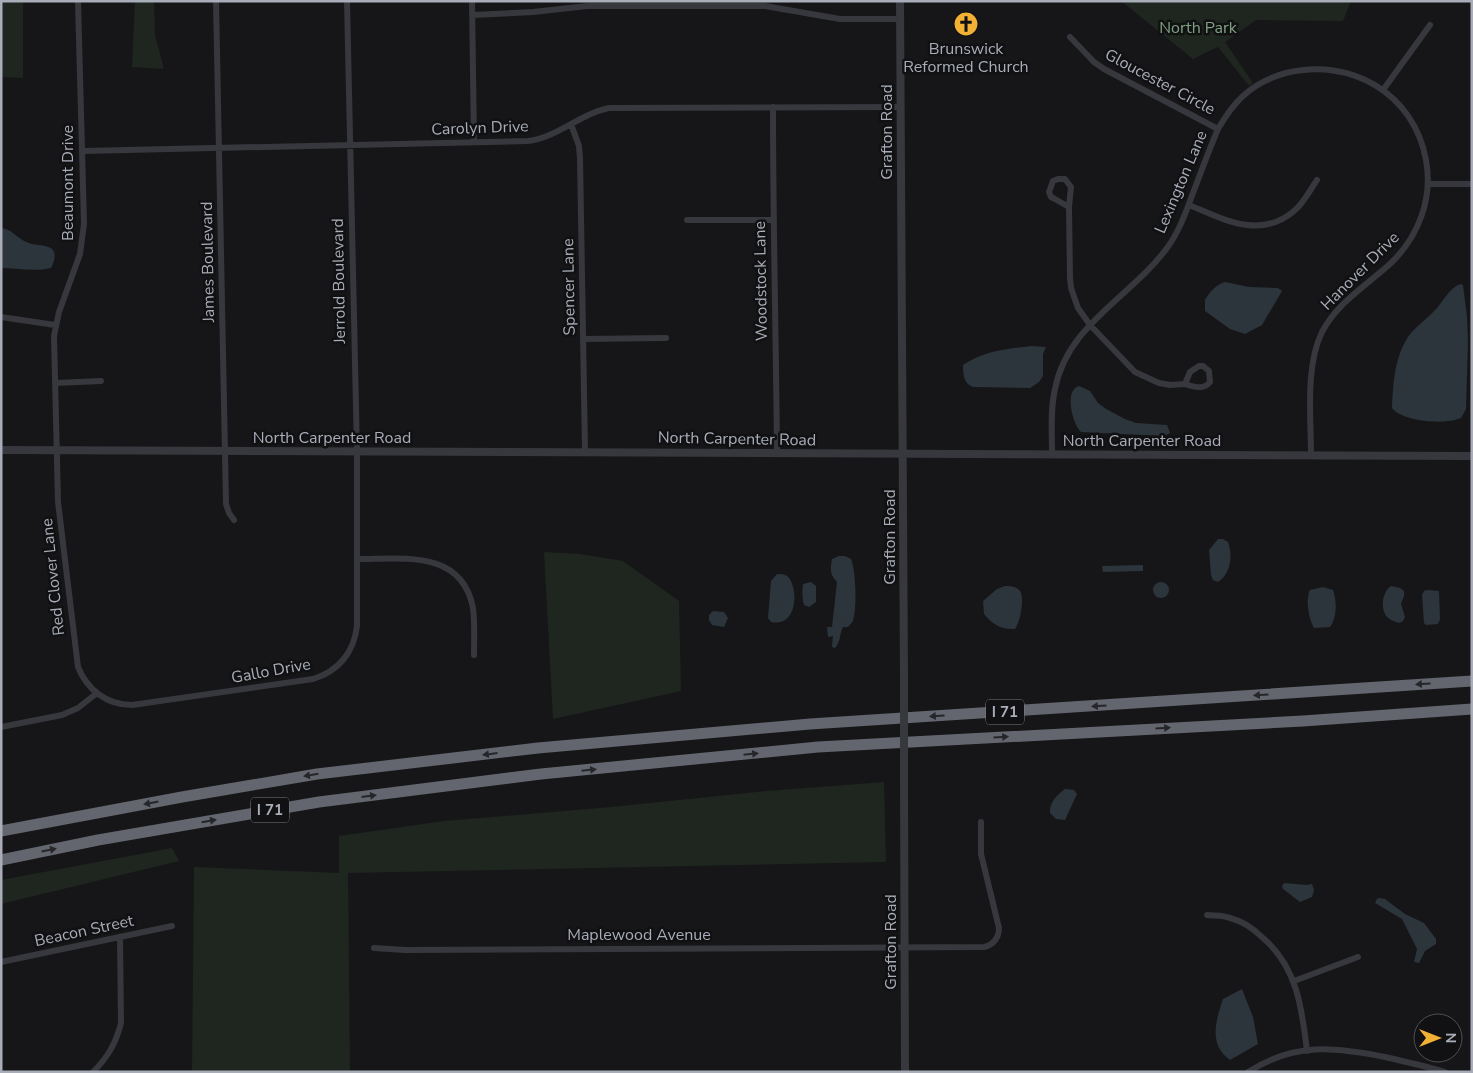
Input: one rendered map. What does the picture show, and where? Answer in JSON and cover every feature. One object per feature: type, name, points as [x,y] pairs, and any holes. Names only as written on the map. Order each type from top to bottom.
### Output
[{"type":"highway","name":"I 71","points":[[1,831],[317,774],[538,748],[810,724],[1472,681]]},
{"type":"highway","name":"I 71","points":[[1,860],[98,840],[319,802],[541,774],[818,747],[1303,721],[1472,709]]},
{"type":"street","name":"Beaumont Drive","points":[[57,450],[55,325],[76,269],[83,239],[84,224],[78,1]]},
{"type":"street","name":"James Boulevard","points":[[216,1],[226,504],[234,520]]},
{"type":"street","name":"Jerrold Boulevard","points":[[347,1],[358,559]]},
{"type":"street","points":[[472,1],[474,142]]},
{"type":"street","name":"Grafton Road","points":[[900,1],[905,1072]]},
{"type":"street","points":[[472,14],[533,12],[587,4],[765,6],[840,19],[900,19]]},
{"type":"street","points":[[1383,90],[1430,25]]},
{"type":"street","name":"Gloucester Circle","points":[[1070,38],[1094,62],[1104,69],[1218,129]]},
{"type":"street","name":"Lexington Lane","points":[[1052,454],[1053,404],[1064,358],[1090,325],[1160,258],[1176,235],[1218,129],[1225,117],[1243,96],[1267,81],[1305,69],[1332,70],[1359,77],[1383,90]]},
{"type":"street","name":"Hanover Drive","points":[[1311,455],[1312,371],[1317,344],[1328,322],[1346,301],[1391,264],[1408,244],[1425,208],[1428,184],[1426,159],[1418,133],[1404,110],[1383,90]]},
{"type":"street","name":"Carolyn Drive","points":[[83,151],[536,140],[553,134],[591,112],[608,108],[901,107]]},
{"type":"street","name":"Woodstock Lane","points":[[772,108],[777,453]]},
{"type":"street","name":"Spencer Lane","points":[[571,124],[579,146],[580,158],[585,452]]},
{"type":"street","points":[[1070,207],[1051,196],[1049,192],[1052,181],[1065,179],[1069,182],[1071,194],[1071,288],[1078,308],[1090,325],[1130,368],[1140,375],[1164,384],[1185,384]]},
{"type":"street","points":[[1189,205],[1240,225],[1256,226],[1281,220],[1294,211],[1302,203],[1317,180]]},
{"type":"street","points":[[1428,184],[1472,184]]},
{"type":"street","points":[[687,220],[773,220]]},
{"type":"street","points":[[1,317],[55,325]]},
{"type":"street","points":[[583,339],[666,338]]},
{"type":"street","points":[[55,383],[101,381]]},
{"type":"street","name":"North Carpenter Road","points":[[1,450],[1472,456]]},
{"type":"street","name":"Red Clover Lane","points":[[57,450],[58,502],[76,658],[83,677],[97,693]]},
{"type":"street","points":[[358,559],[418,559],[437,564],[454,574],[466,589],[472,607],[474,655]]},
{"type":"street","name":"Gallo Drive","points":[[97,693],[117,704],[142,705],[306,681],[325,674],[342,662],[354,642],[357,626],[358,559]]},
{"type":"street","points":[[1,727],[62,715],[78,708],[97,693]]},
{"type":"street","name":"Maplewood Avenue","points":[[374,948],[405,950],[984,947],[990,945],[998,937],[999,925],[981,850],[981,822]]},
{"type":"street","points":[[1207,915],[1230,918],[1245,924],[1260,934],[1276,950],[1288,967],[1294,981],[1301,1005],[1307,1050]]},
{"type":"street","name":"Beacon Street","points":[[1,962],[172,926]]},
{"type":"street","points":[[93,1072],[110,1052],[121,1022],[120,937]]},
{"type":"street","points":[[1294,981],[1358,957]]},
{"type":"street","points":[[1248,1072],[1273,1059],[1307,1050],[1342,1049],[1409,1062],[1445,1072]]},
{"type":"green space","points":[[1,1],[23,1],[23,78],[1,77]]},
{"type":"green space","points":[[135,1],[154,1],[155,35],[164,69],[132,67]]},
{"type":"green space","name":"North Park","points":[[1121,1],[1351,1],[1343,21],[1256,20],[1225,42],[1253,83],[1249,86],[1218,47],[1193,59]]},
{"type":"green space","points":[[544,552],[580,554],[623,561],[679,601],[681,691],[553,719]]},
{"type":"green space","points":[[884,782],[886,862],[348,873],[350,1072],[192,1072],[194,867],[339,873],[339,836],[444,821]]},
{"type":"green space","points":[[172,848],[179,861],[1,904],[1,880]]},
{"type":"shaded area","points":[[1,228],[9,230],[25,242],[47,246],[52,249],[55,256],[51,268],[32,270],[1,268]]},
{"type":"shaded area","points":[[1225,282],[1249,287],[1278,288],[1282,291],[1262,325],[1245,334],[1230,329],[1205,311],[1205,300],[1209,294],[1221,283]]},
{"type":"shaded area","points":[[1461,284],[1463,285],[1467,317],[1468,341],[1466,409],[1461,418],[1435,422],[1414,419],[1397,413],[1392,408],[1394,378],[1401,349],[1411,333],[1437,308],[1450,291]]},
{"type":"shaded area","points":[[1031,346],[1046,347],[1043,354],[1043,376],[1039,382],[1030,388],[974,387],[966,382],[963,365],[971,360],[996,351]]},
{"type":"shaded area","points":[[1079,386],[1090,391],[1098,403],[1106,409],[1125,419],[1136,423],[1167,425],[1170,433],[1164,436],[1081,432],[1072,415],[1071,408],[1072,394],[1074,389]]},
{"type":"shaded area","points":[[1218,539],[1228,542],[1230,547],[1230,564],[1226,574],[1218,582],[1213,580],[1211,575],[1209,550]]},
{"type":"shaded area","points":[[839,556],[851,559],[853,565],[855,608],[853,621],[848,627],[843,627],[835,648],[832,647],[833,636],[828,637],[827,627],[832,627],[837,582],[832,574],[831,563],[832,559]]},
{"type":"shaded area","points":[[1143,565],[1143,571],[1103,572],[1102,566]]},
{"type":"shaded area","points":[[777,574],[789,578],[793,585],[794,602],[788,618],[781,622],[771,622],[768,618],[771,581]]},
{"type":"shaded area","points":[[811,582],[816,586],[816,602],[809,607],[804,605],[802,589],[803,584]]},
{"type":"shaded area","points":[[1161,582],[1167,584],[1169,590],[1167,596],[1161,598],[1155,596],[1153,590],[1155,584]]},
{"type":"shaded area","points":[[1005,586],[1017,588],[1021,594],[1021,610],[1015,629],[997,626],[984,614],[983,601],[997,589]]},
{"type":"shaded area","points":[[1391,586],[1404,591],[1401,604],[1405,617],[1399,623],[1388,618],[1383,610],[1384,596]]},
{"type":"shaded area","points":[[1323,587],[1333,590],[1336,604],[1335,614],[1330,627],[1314,628],[1308,609],[1309,594],[1310,590]]},
{"type":"shaded area","points":[[1427,590],[1439,591],[1440,619],[1438,624],[1426,625],[1424,623],[1422,595]]},
{"type":"shaded area","points":[[713,611],[724,612],[728,618],[724,627],[712,625],[709,615]]},
{"type":"shaded area","points":[[1065,789],[1074,790],[1077,794],[1065,820],[1056,819],[1050,813],[1050,809],[1056,797]]},
{"type":"shaded area","points":[[1284,883],[1312,884],[1314,890],[1312,897],[1300,902],[1283,889]]},
{"type":"shaded area","points":[[1379,898],[1385,899],[1405,914],[1424,923],[1436,939],[1436,944],[1425,951],[1419,963],[1414,962],[1417,949],[1402,919],[1375,903]]},
{"type":"shaded area","points":[[1242,989],[1253,1017],[1258,1044],[1230,1060],[1223,1054],[1216,1040],[1216,1024],[1223,999]]},
{"type":"place","name":"Brunswick Reformed Church","points":[[966,24]]}]
